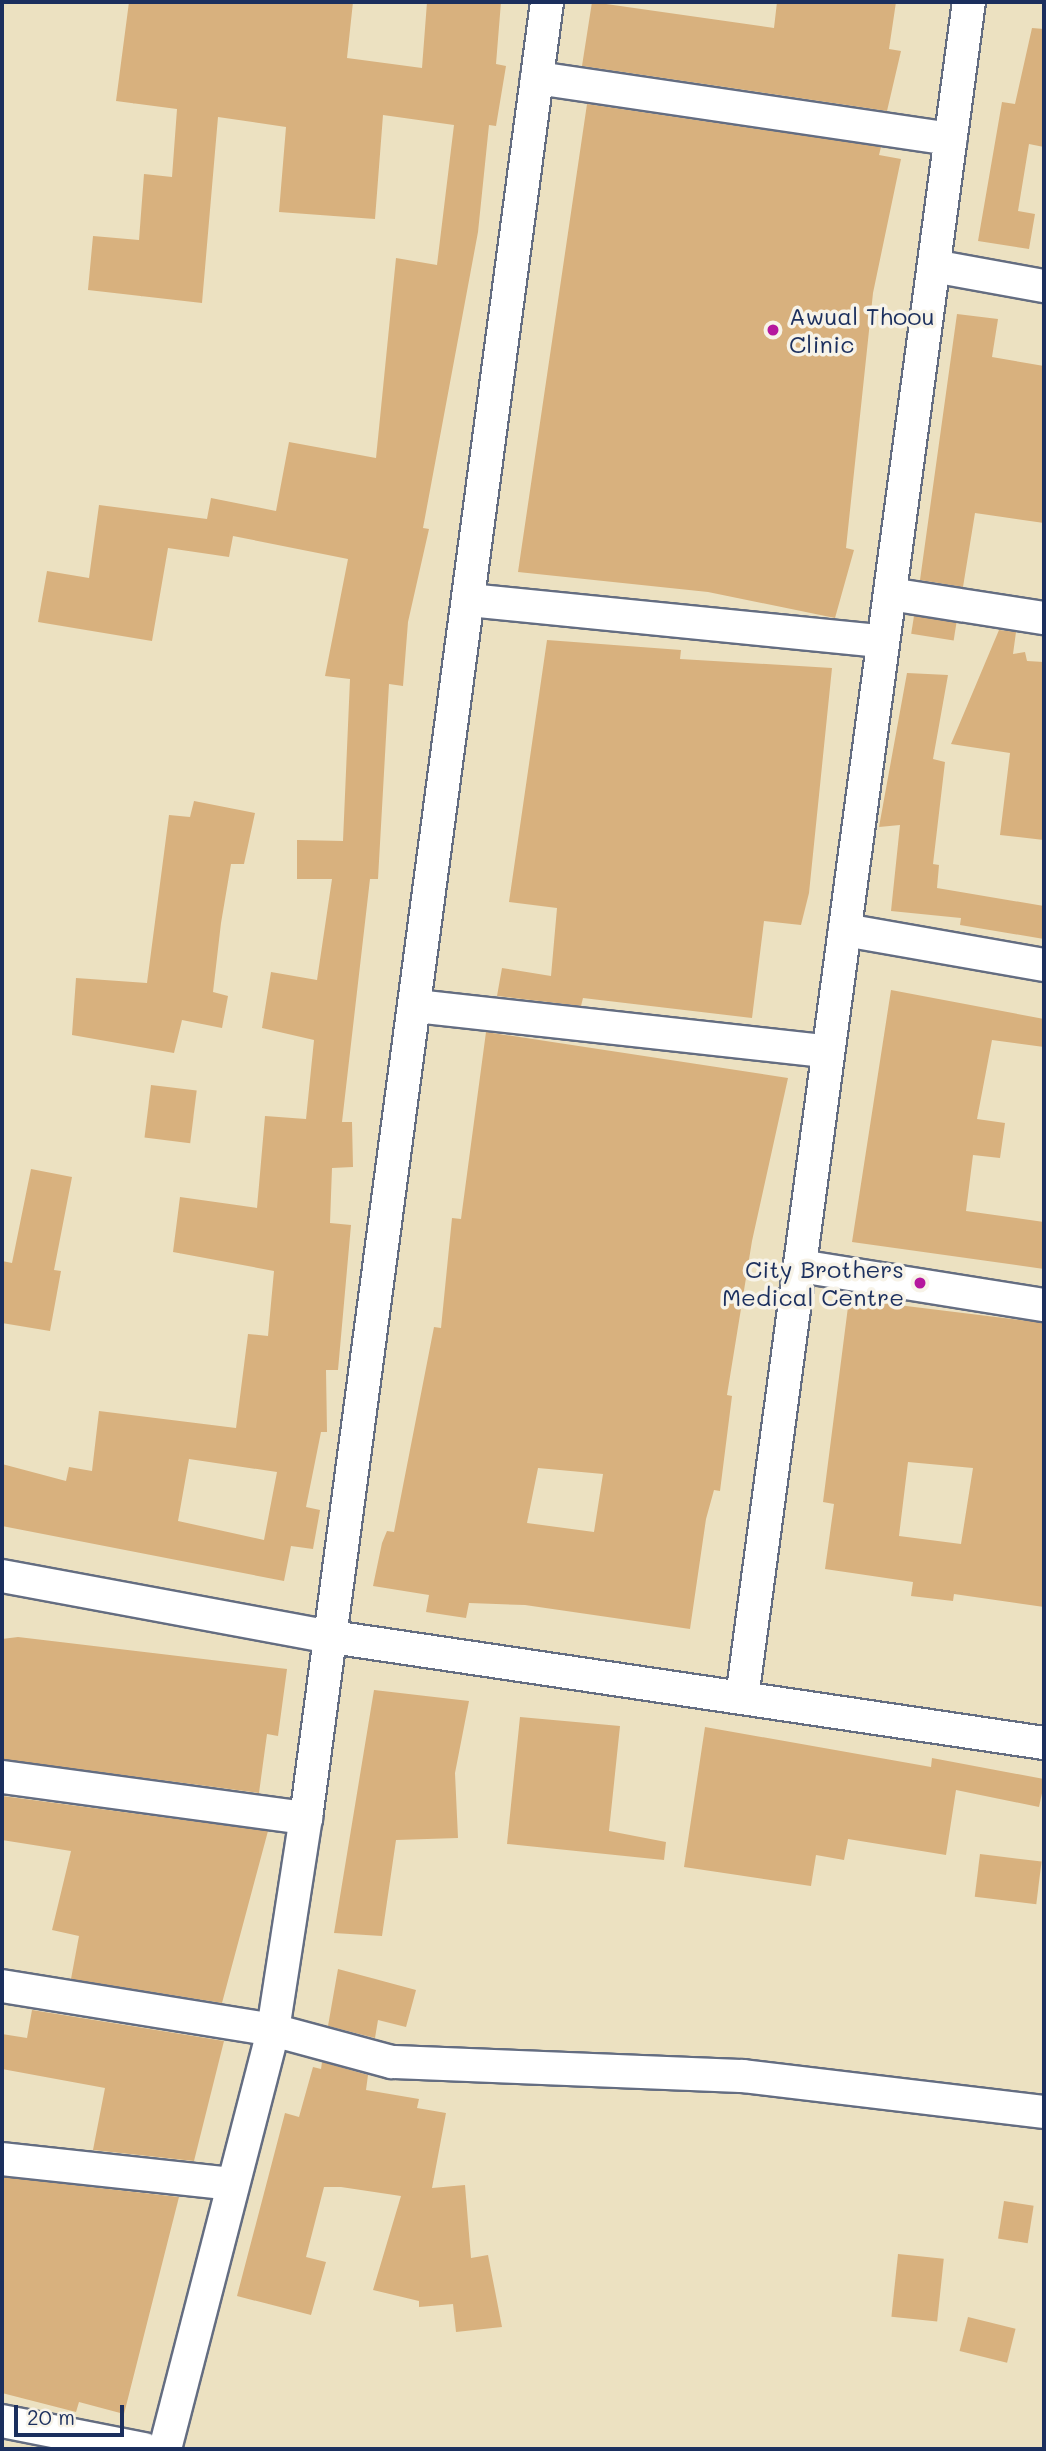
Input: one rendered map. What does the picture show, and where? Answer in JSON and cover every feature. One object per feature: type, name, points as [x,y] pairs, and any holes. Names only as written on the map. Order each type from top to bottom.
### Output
[{"type":"street","points":[[165,2449],[273,2030],[332,1637],[547,2]]},
{"type":"street","points":[[742,1698],[800,1266],[825,1051],[845,930],[969,2]]},
{"type":"street","points":[[537,78],[951,139]]},
{"type":"street","points":[[934,266],[1044,286]]},
{"type":"street","points":[[890,594],[1044,618]]},
{"type":"street","points":[[469,600],[883,641]]},
{"type":"street","points":[[845,930],[1044,965]]},
{"type":"street","points":[[416,1006],[825,1051]]},
{"type":"street","points":[[800,1266],[1044,1305]]},
{"type":"street","points":[[2,1576],[332,1637],[1044,1743]]},
{"type":"street","points":[[2,1777],[306,1818]]},
{"type":"street","points":[[2,1986],[273,2030],[351,2055],[444,2068],[743,2076],[1044,2112]]},
{"type":"street","points":[[2,2159],[232,2184]]},
{"type":"street","points":[[2,2421],[144,2449]]},
{"type":"building","points":[[129,2],[353,2],[347,58],[422,68],[427,2],[501,2],[496,64],[506,66],[496,126],[489,125],[478,232],[423,528],[429,529],[408,622],[403,686],[389,684],[378,879],[370,879],[342,1122],[352,1122],[353,1167],[332,1168],[330,1223],[351,1225],[338,1370],[326,1370],[327,1432],[321,1432],[306,1507],[320,1510],[313,1549],[291,1546],[284,1581],[2,1526],[2,1464],[66,1481],[69,1467],[92,1471],[99,1411],[236,1428],[248,1334],[268,1336],[274,1271],[173,1252],[180,1197],[257,1208],[265,1116],[306,1119],[314,1040],[262,1028],[271,972],[317,980],[332,879],[297,879],[297,840],[343,841],[350,679],[325,676],[348,559],[233,536],[229,557],[168,548],[152,641],[38,622],[47,571],[89,578],[99,505],[207,519],[211,498],[276,511],[289,442],[376,458],[396,258],[437,265],[454,125],[383,115],[375,219],[279,212],[286,127],[218,117],[202,303],[88,290],[93,236],[139,240],[144,174],[172,177],[177,109],[116,101]],"holes":[[[189,1459],[277,1472],[264,1540],[178,1521]]]},
{"type":"building","points":[[592,2],[774,28],[777,2],[896,2],[889,49],[901,51],[887,111],[582,66]]},
{"type":"building","points":[[1032,28],[1044,29],[1044,147],[1029,144],[1018,211],[1035,214],[1029,249],[978,241],[1002,102],[1015,104]]},
{"type":"building","points":[[587,104],[881,147],[879,155],[901,159],[873,293],[846,548],[854,550],[835,618],[708,592],[518,572]]},
{"type":"building","points":[[957,314],[998,319],[992,357],[1044,366],[1044,523],[975,513],[963,587],[920,580]]},
{"type":"building","points":[[914,616],[956,623],[954,641],[911,634]]},
{"type":"building","points":[[999,630],[1016,632],[1013,654],[1025,652],[1027,661],[1044,662],[1044,840],[1000,835],[1010,753],[951,744]]},
{"type":"building","points":[[547,640],[681,650],[680,659],[832,668],[809,893],[801,925],[764,921],[752,1018],[583,998],[581,1006],[497,996],[502,968],[551,976],[557,908],[509,902]]},
{"type":"building","points":[[907,673],[948,675],[933,759],[945,762],[933,864],[939,865],[937,888],[1044,906],[1044,939],[960,925],[961,918],[891,911],[900,825],[879,827]]},
{"type":"building","points":[[194,801],[255,813],[244,864],[231,864],[221,923],[213,992],[228,996],[222,1028],[182,1020],[174,1053],[72,1035],[76,978],[147,983],[169,815],[190,817]]},
{"type":"building","points":[[891,990],[1044,1019],[1044,1047],[992,1040],[977,1119],[1005,1123],[1000,1158],[973,1155],[966,1211],[1044,1222],[1044,1269],[852,1242]]},
{"type":"building","points":[[486,1032],[788,1078],[752,1241],[727,1395],[732,1396],[720,1491],[714,1490],[706,1519],[690,1629],[525,1605],[469,1603],[466,1618],[426,1612],[429,1595],[373,1586],[382,1543],[387,1531],[394,1532],[434,1327],[441,1328],[452,1218],[461,1219]],"holes":[[[538,1468],[603,1474],[594,1532],[527,1523]]]},
{"type":"building","points":[[151,1085],[197,1091],[190,1143],[145,1138]]},
{"type":"building","points":[[31,1169],[72,1177],[54,1270],[61,1271],[50,1331],[2,1323],[2,1261],[12,1263]]},
{"type":"building","points":[[849,1299],[1044,1323],[1044,1607],[954,1594],[953,1601],[911,1596],[913,1582],[825,1569],[834,1504],[823,1502]],"holes":[[[908,1462],[973,1468],[961,1544],[899,1536]]]},
{"type":"building","points":[[18,1637],[287,1669],[278,1736],[267,1734],[259,1793],[2,1759],[2,1639]]},
{"type":"building","points":[[374,1690],[469,1701],[455,1773],[458,1838],[396,1840],[382,1936],[334,1933]]},
{"type":"building","points":[[520,1717],[620,1726],[609,1831],[666,1842],[664,1860],[507,1844]]},
{"type":"building","points":[[705,1727],[931,1767],[932,1758],[1044,1779],[1044,1784],[1039,1807],[956,1790],[946,1855],[848,1839],[844,1860],[816,1855],[811,1886],[684,1867]]},
{"type":"building","points":[[2,1796],[268,1831],[222,2003],[71,1979],[79,1936],[52,1930],[71,1851],[2,1840]]},
{"type":"building","points":[[980,1854],[1042,1862],[1036,1904],[975,1897]]},
{"type":"building","points":[[338,1969],[416,1990],[406,2027],[378,2020],[375,2038],[328,2026]]},
{"type":"building","points":[[32,2010],[224,2041],[194,2161],[93,2150],[105,2088],[2,2069],[2,2034],[27,2038]]},
{"type":"building","points":[[322,2062],[368,2075],[366,2090],[419,2099],[417,2108],[446,2113],[432,2188],[465,2185],[471,2258],[488,2255],[502,2327],[456,2332],[453,2304],[419,2307],[419,2301],[373,2290],[401,2196],[341,2187],[324,2187],[306,2257],[326,2262],[311,2315],[237,2296],[285,2113],[299,2117],[313,2067],[321,2069]]},
{"type":"building","points":[[2,2177],[179,2197],[124,2414],[79,2402],[76,2412],[2,2393]]},
{"type":"building","points":[[1004,2201],[1034,2206],[1028,2243],[998,2239]]},
{"type":"building","points":[[898,2254],[944,2259],[937,2321],[891,2317]]},
{"type":"building","points":[[968,2317],[1016,2329],[1007,2363],[960,2351]]},
{"type":"place","name":"Awual Thoou Clinic","points":[[773,330]]},
{"type":"place","name":"City Brothers Medical Centre","points":[[920,1283]]}]
